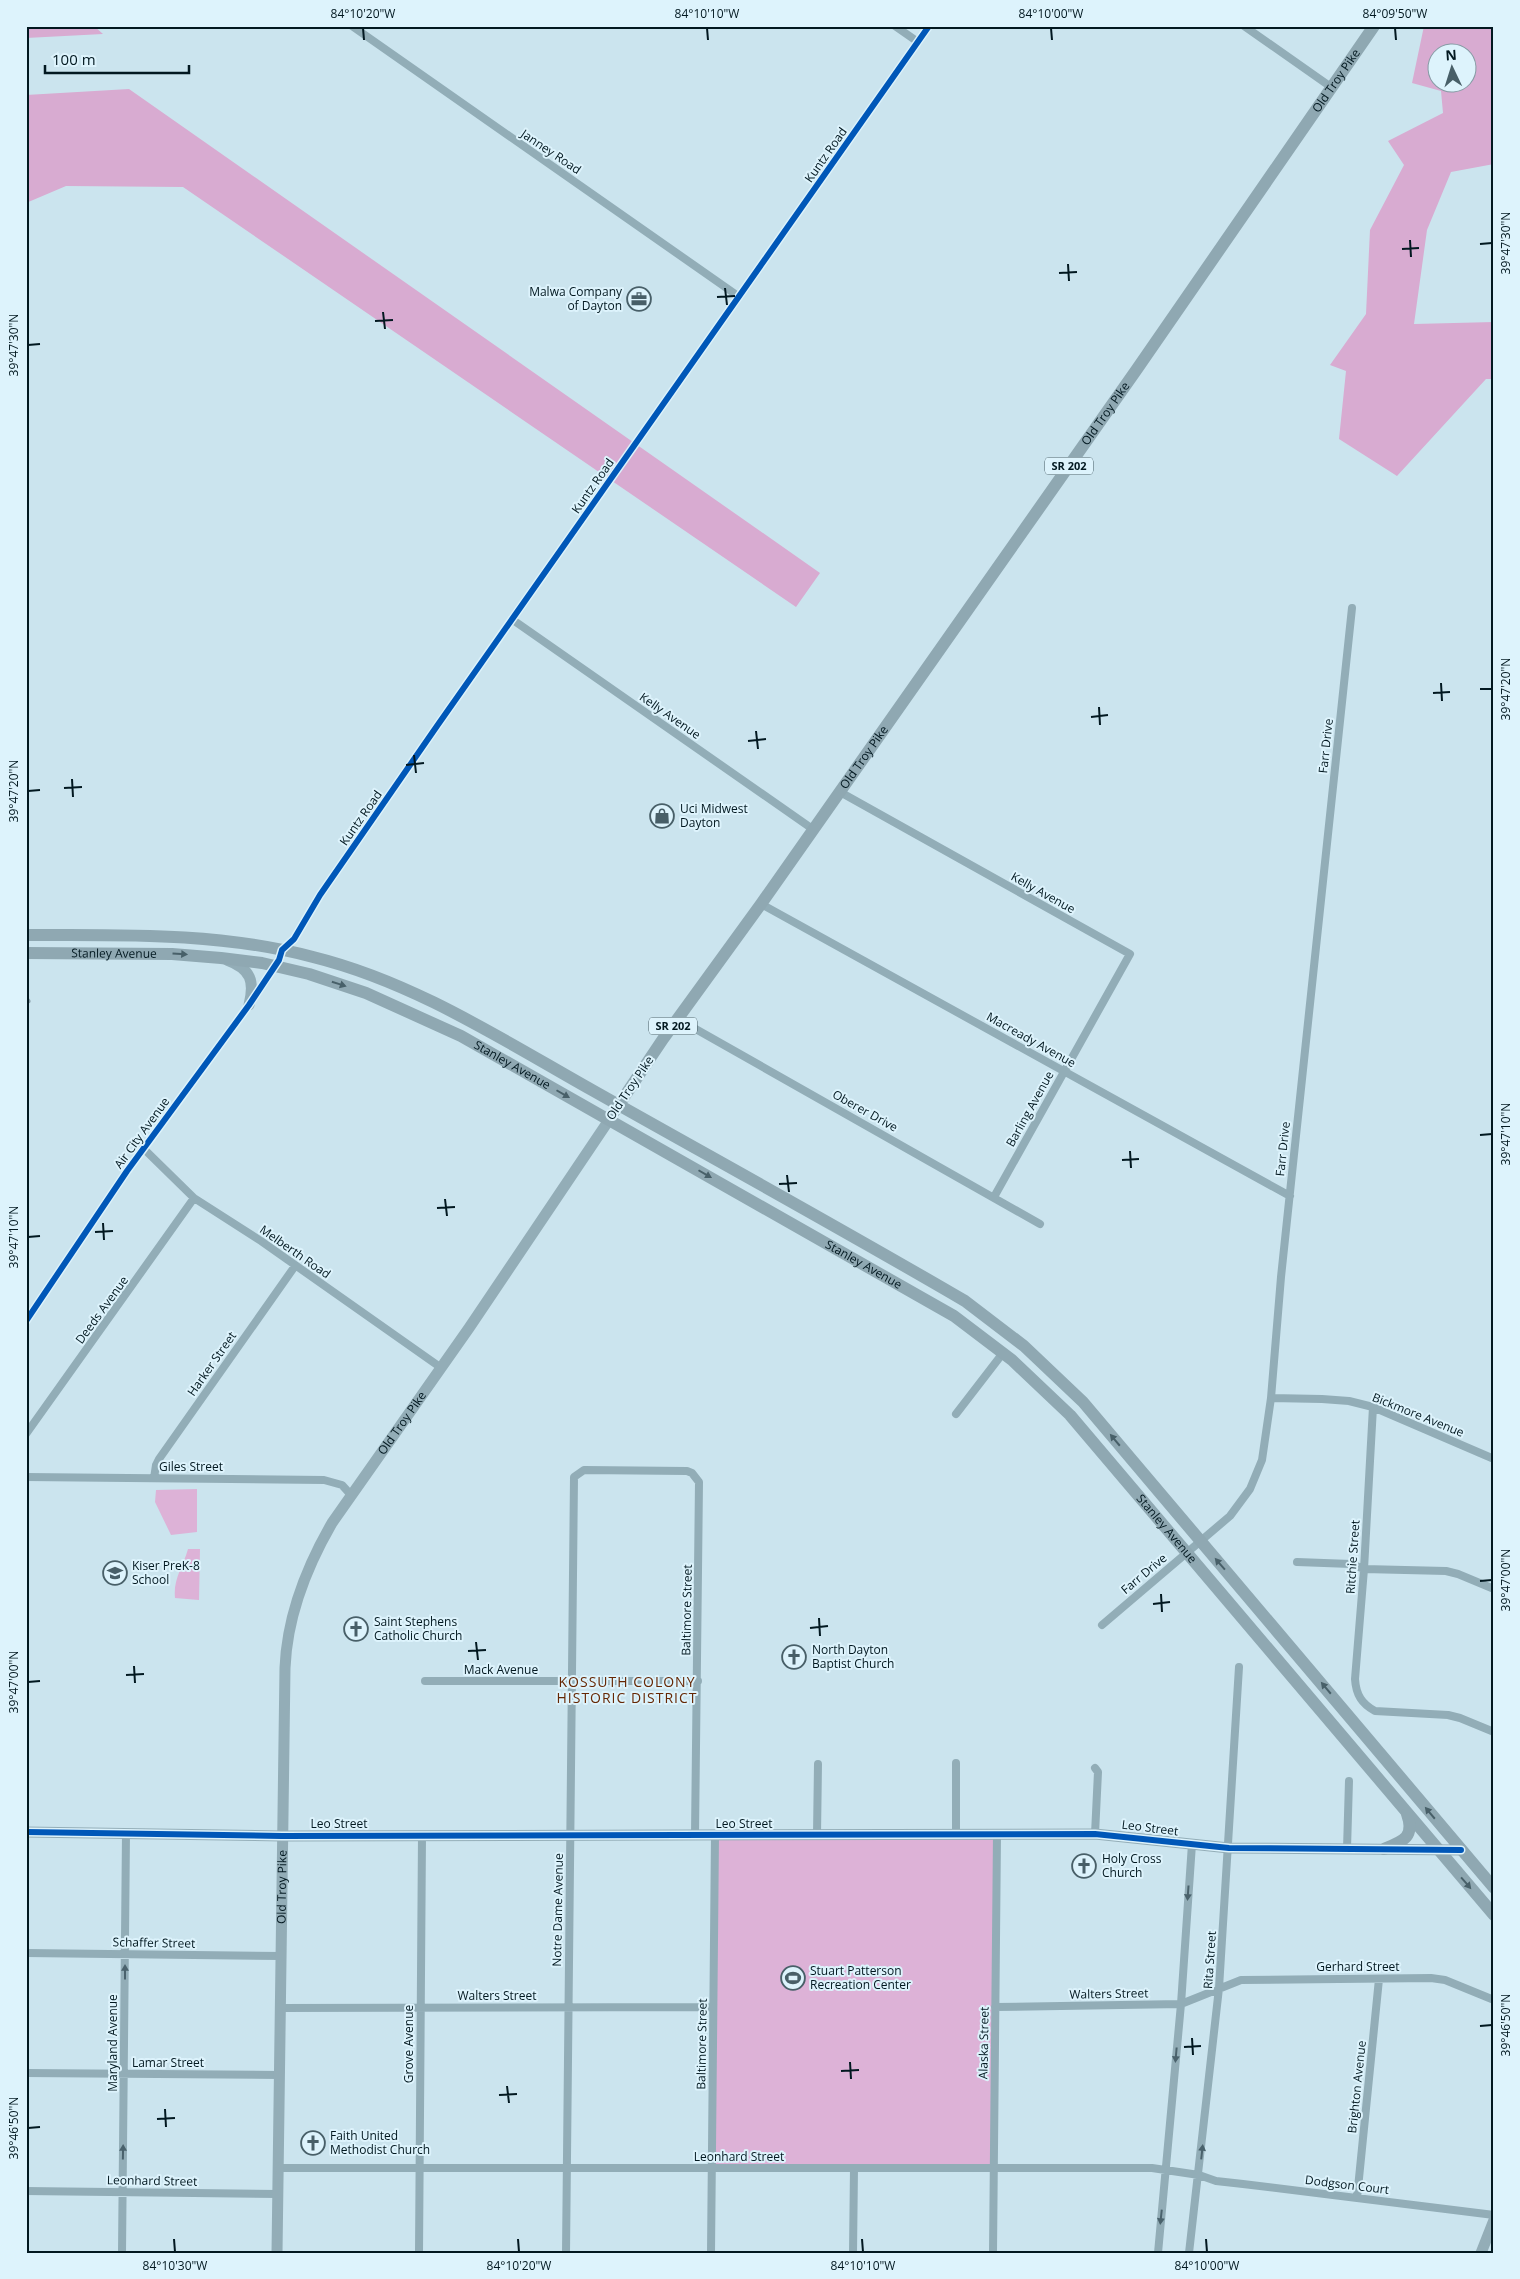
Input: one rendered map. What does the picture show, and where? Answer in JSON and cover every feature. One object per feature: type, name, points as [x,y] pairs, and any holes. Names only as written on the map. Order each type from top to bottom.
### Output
[{"type":"main road","name":"Old Troy Pike","points":[[609,1120],[678,1019],[762,904],[1202,277],[1374,26]]},
{"type":"main road","name":"Stanley Avenue","points":[[26,935],[173,936],[266,945],[278,959],[309,974],[366,992],[452,1032],[897,1282],[954,1316],[1003,1353],[1070,1415],[1494,1916]]},
{"type":"main road","name":"Stanley Avenue","points":[[26,953],[172,954],[221,958],[278,959],[314,957],[372,976],[469,1020],[906,1266],[972,1307],[1024,1346],[1084,1402],[1494,1888]]},
{"type":"main road","points":[[1384,1849],[1402,1842],[1409,1834],[1411,1825],[1407,1814]]},
{"type":"street","name":"Janney Road","points":[[352,26],[738,296]]},
{"type":"street","points":[[896,26],[918,42]]},
{"type":"street","name":"Kuntz Road","points":[[278,959],[294,939],[320,895],[929,26]]},
{"type":"street","points":[[1244,26],[1331,88]]},
{"type":"street","name":"Farr Drive","points":[[1102,1625],[1236,1509],[1257,1475],[1266,1444],[1290,1196],[1352,608]]},
{"type":"street","name":"Kelly Avenue","points":[[513,620],[814,830]]},
{"type":"street","name":"Kelly Avenue","points":[[840,792],[1130,954]]},
{"type":"street","name":"Macready Avenue","points":[[762,904],[1290,1196]]},
{"type":"street","name":"Barling Avenue","points":[[994,1196],[1130,954]]},
{"type":"street","points":[[221,958],[245,969],[250,977],[252,992],[249,1005]]},
{"type":"street","name":"Air City Avenue","points":[[26,1321],[144,1148],[249,1005],[278,959]]},
{"type":"street","name":"Oberer Drive","points":[[678,1019],[994,1196],[1040,1224]]},
{"type":"street","name":"Old Troy Pike","points":[[277,2253],[285,1668],[289,1631],[295,1604],[317,1549],[352,1495],[609,1120]]},
{"type":"street","name":"Melberth Road","points":[[144,1148],[194,1198],[440,1367]]},
{"type":"street","name":"Deeds Avenue","points":[[26,1434],[194,1198]]},
{"type":"street","name":"Harker Street","points":[[154,1478],[159,1459],[294,1266]]},
{"type":"street","points":[[956,1414],[1003,1353]]},
{"type":"street","name":"Bickmore Avenue","points":[[1271,1398],[1350,1401],[1373,1407],[1494,1459]]},
{"type":"street","name":"Ritchie Street","points":[[1373,1407],[1364,1569],[1355,1680],[1356,1692],[1365,1705],[1383,1713],[1454,1716],[1494,1732]]},
{"type":"street","name":"Notre Dame Avenue","points":[[566,2253],[574,1477],[584,1470],[688,1471],[696,1477]]},
{"type":"street","name":"Giles Street","points":[[26,1477],[324,1480],[342,1485],[352,1495]]},
{"type":"street","name":"Baltimore Street","points":[[696,1477],[700,1487],[696,1835]]},
{"type":"street","points":[[1297,1562],[1351,1564],[1364,1569],[1446,1571],[1494,1589]]},
{"type":"street","name":"Rita Street","points":[[1189,2253],[1219,1988],[1230,1848],[1239,1667]]},
{"type":"street","name":"Mack Avenue","points":[[425,1681],[698,1681]]},
{"type":"street","points":[[956,1763],[956,1834]]},
{"type":"street","points":[[817,1835],[818,1764]]},
{"type":"street","points":[[1095,1768],[1098,1772],[1095,1834]]},
{"type":"street","points":[[1347,1849],[1349,1782]]},
{"type":"street","name":"Leo Street","points":[[26,1832],[282,1836],[1095,1834],[1230,1848],[1461,1850]]},
{"type":"street","name":"Maryland Avenue","points":[[122,2253],[126,1834]]},
{"type":"street","name":"Alaska Street","points":[[993,2253],[997,1834]]},
{"type":"street","name":"Grove Avenue","points":[[419,2253],[422,1835]]},
{"type":"street","name":"Baltimore Street","points":[[711,2253],[715,1835]]},
{"type":"street","points":[[1158,2253],[1181,2004],[1192,1844]]},
{"type":"street","name":"Schaffer Street","points":[[26,1953],[280,1956]]},
{"type":"street","name":"Gerhard Street","points":[[1219,1988],[1241,1980],[1431,1978],[1445,1980],[1494,2000]]},
{"type":"street","name":"Brighton Avenue","points":[[1357,2198],[1379,1979]]},
{"type":"street","name":"Walters Street","points":[[995,2007],[1181,2004],[1219,1988]]},
{"type":"street","name":"Walters Street","points":[[280,2008],[713,2007]]},
{"type":"street","name":"Lamar Street","points":[[26,2072],[279,2075]]},
{"type":"street","name":"Leonhard Street","points":[[278,2168],[1152,2168],[1199,2175]]},
{"type":"street","points":[[853,2253],[854,2168]]},
{"type":"street","name":"Dodgson Court","points":[[1199,2175],[1216,2181],[1494,2215]]},
{"type":"street","name":"Leonhard Street","points":[[26,2191],[278,2194]]},
{"type":"street","points":[[1481,2253],[1494,2220]]},
{"type":"shaded area","points":[[26,26],[94,26],[103,34],[26,38]]},
{"type":"shaded area","points":[[1424,26],[1494,26],[1494,164],[1451,172],[1427,230],[1414,324],[1494,322],[1494,379],[1486,379],[1397,476],[1339,439],[1346,371],[1330,365],[1366,314],[1370,230],[1404,165],[1388,141],[1443,113],[1441,92],[1478,92],[1478,42],[1428,42],[1428,87],[1412,83]]},
{"type":"shaded area","points":[[129,89],[820,573],[796,607],[183,187],[66,186],[26,203],[26,95]]},
{"type":"shaded area","points":[[197,1489],[197,1532],[171,1535],[155,1502],[156,1490]]},
{"type":"shaded area","points":[[188,1549],[200,1549],[199,1600],[175,1598],[175,1585]]},
{"type":"shaded area","points":[[997,1834],[994,2168],[712,2168],[715,1835]]},
{"type":"cycle path","points":[[26,1321],[127,1171],[249,1005],[279,960],[282,950],[294,939],[320,895],[437,726],[929,26]]},
{"type":"cycle path","points":[[26,1832],[282,1836],[1095,1834],[1229,1848],[1461,1850]]},
{"type":"place","name":"Malwa Company of Dayton","points":[[639,299]]},
{"type":"place","name":"Uci Midwest Dayton","points":[[662,816]]},
{"type":"place","name":"Kiser PreK-8 School","points":[[115,1573]]},
{"type":"place","name":"Saint Stephens Catholic Church","points":[[356,1629]]},
{"type":"place","name":"North Dayton Baptist Church","points":[[794,1657]]},
{"type":"place","name":"Holy Cross Church","points":[[1084,1866]]},
{"type":"place","name":"Stuart Patterson Recreation Center","points":[[793,1978]]},
{"type":"place","name":"Faith United Methodist Church","points":[[313,2143]]},
{"type":"district","name":"KOSSUTH COLONY HISTORIC DISTRICT","points":[[627,1690]]}]
